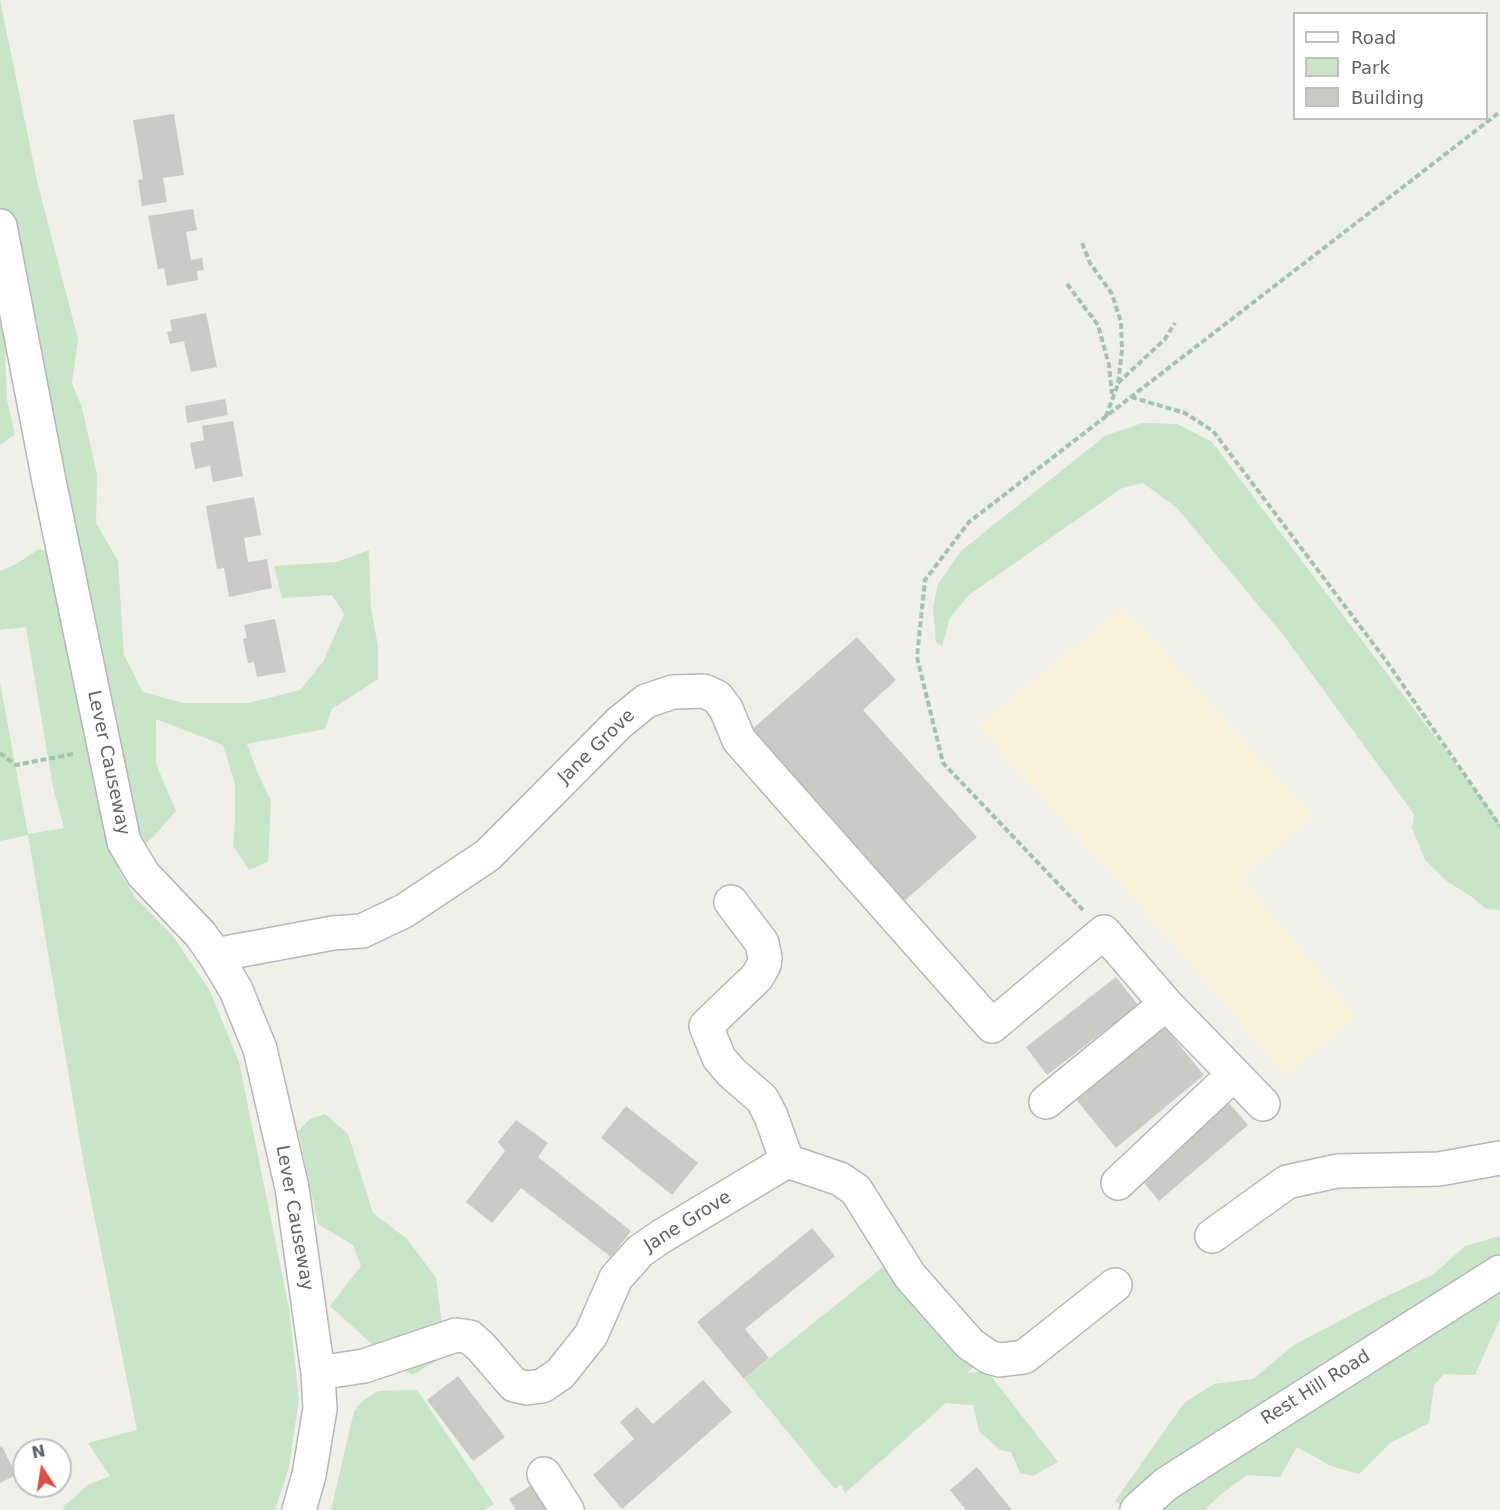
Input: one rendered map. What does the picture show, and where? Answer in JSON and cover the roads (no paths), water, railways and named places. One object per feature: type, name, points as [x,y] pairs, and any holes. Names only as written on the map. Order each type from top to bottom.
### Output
[{"type":"street","name":"Lever Causeway","points":[[0,226],[49,481],[124,842],[143,874],[201,935],[215,955],[236,990],[260,1049],[292,1188],[318,1373],[320,1409],[309,1475],[299,1510]]},
{"type":"street","name":"Jane Grove","points":[[215,955],[333,933],[362,932],[404,911],[488,855],[619,723],[646,701],[673,692],[704,691],[717,697],[726,709],[739,740],[992,1026],[1104,932],[1166,1004]]},
{"type":"street","points":[[731,902],[762,943],[765,958],[758,978],[706,1026],[719,1058],[732,1073],[762,1099],[771,1116],[787,1161],[840,1179],[856,1190],[910,1276],[970,1344],[989,1357],[1000,1360],[1024,1357],[1115,1285]]},
{"type":"street","points":[[1046,1102],[1166,1004],[1263,1104]]},
{"type":"street","points":[[1118,1183],[1234,1074]]},
{"type":"street","points":[[1212,1236],[1287,1182],[1337,1171],[1439,1169],[1500,1158]]},
{"type":"street","name":"Jane Grove","points":[[318,1373],[364,1366],[456,1335],[470,1337],[514,1385],[527,1388],[542,1386],[560,1374],[591,1335],[616,1278],[640,1251],[787,1161]]},
{"type":"street","name":"Rest Hill Road","points":[[1137,1510],[1166,1484],[1500,1272]]},
{"type":"street","points":[[544,1474],[567,1510]]}]
